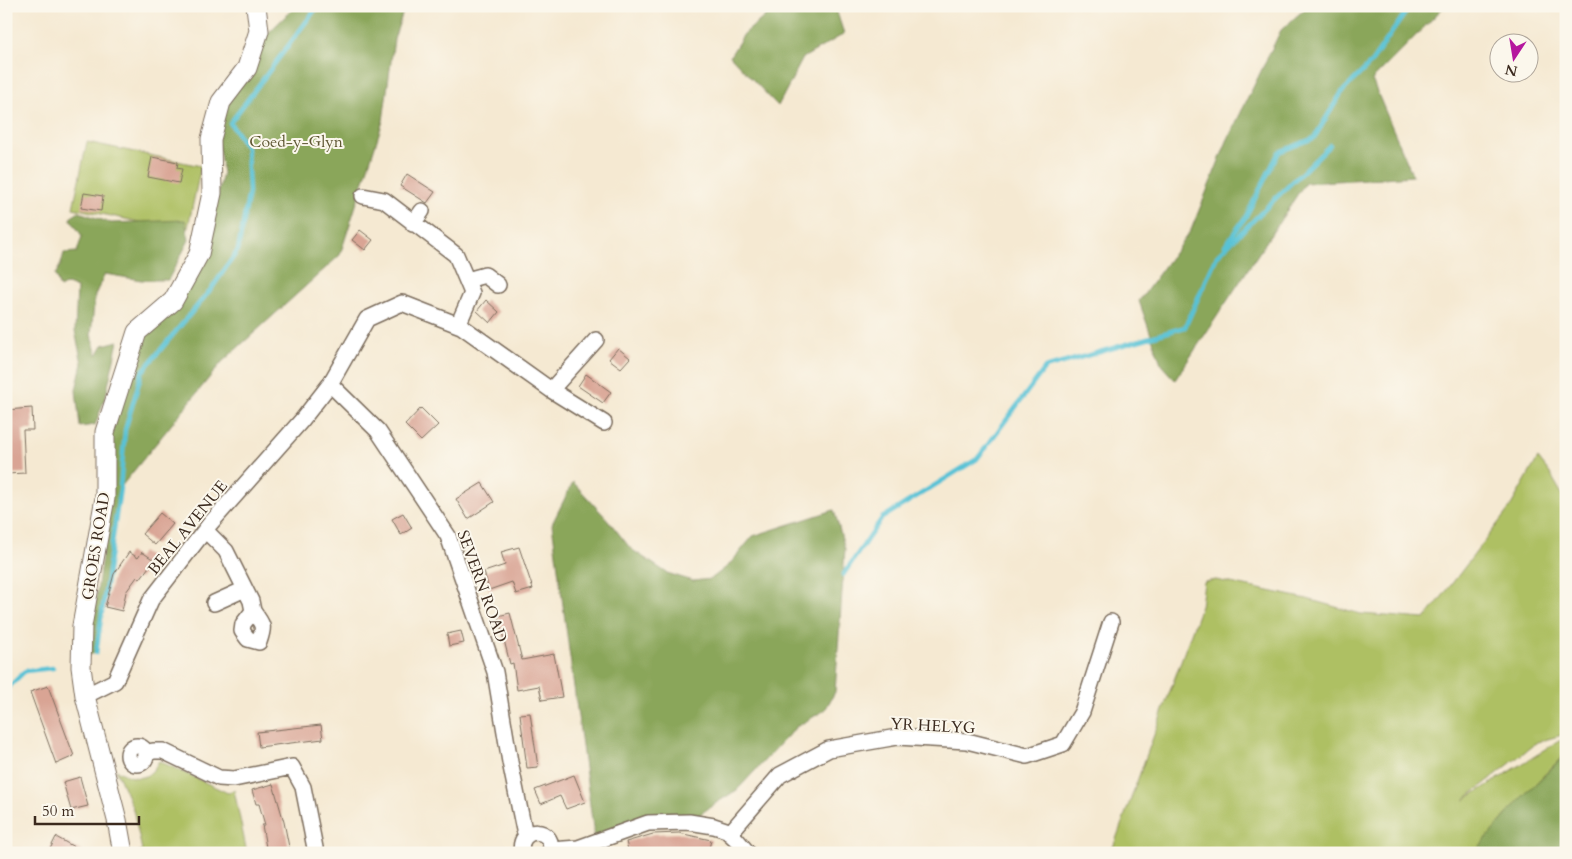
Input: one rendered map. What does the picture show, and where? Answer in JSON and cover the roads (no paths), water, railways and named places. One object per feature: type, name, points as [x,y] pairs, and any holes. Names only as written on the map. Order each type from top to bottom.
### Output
[{"type":"street","name":"GROES ROAD","points":[[123,853],[117,820],[85,696],[80,667],[82,626],[105,498],[105,432],[137,332],[173,301],[199,254],[212,193],[211,139],[221,102],[247,68],[259,31],[256,6]]},
{"type":"street","points":[[363,196],[384,200],[456,255],[472,293],[458,325]]},
{"type":"street","points":[[413,224],[422,210]]},
{"type":"street","points":[[466,280],[485,276],[498,285]]},
{"type":"street","name":"BEAL AVENUE","points":[[85,696],[115,681],[151,600],[204,530],[302,420],[330,384],[366,319],[402,303],[458,325],[551,390],[604,423]]},
{"type":"street","points":[[551,390],[596,340]]},
{"type":"street","name":"SEVERN ROAD","points":[[330,384],[378,431],[448,536],[495,672],[524,830],[529,834]]},
{"type":"street","points":[[204,530],[226,552],[254,610]]},
{"type":"street","points":[[214,602],[245,589]]},
{"type":"street","name":"YR HELYG","points":[[730,833],[780,775],[829,749],[897,737],[967,742],[1027,756],[1064,744],[1082,712],[1111,622]]},
{"type":"street","points":[[146,754],[153,751],[163,751],[220,778],[234,779],[292,768],[303,788],[316,853]]},
{"type":"street","points":[[522,853],[523,841],[529,834],[538,832],[547,836],[550,840],[551,851],[578,848],[648,823],[689,822],[714,826],[730,833],[748,853]]},
{"type":"waterway","points":[[96,653],[120,488],[125,430],[142,372],[212,288],[238,250],[249,192],[247,148],[230,123],[318,6]]},
{"type":"waterway","points":[[1225,245],[1245,218],[1279,152],[1314,138],[1342,92],[1370,64],[1406,12],[1408,6]]},
{"type":"waterway","points":[[843,575],[882,518],[977,459],[1045,368],[1185,327],[1217,256],[1330,145]]},
{"type":"waterway","points":[[6,690],[25,671],[53,668]]},
{"type":"park label","name":"Coed-y-Glyn","points":[[296,141]]}]
